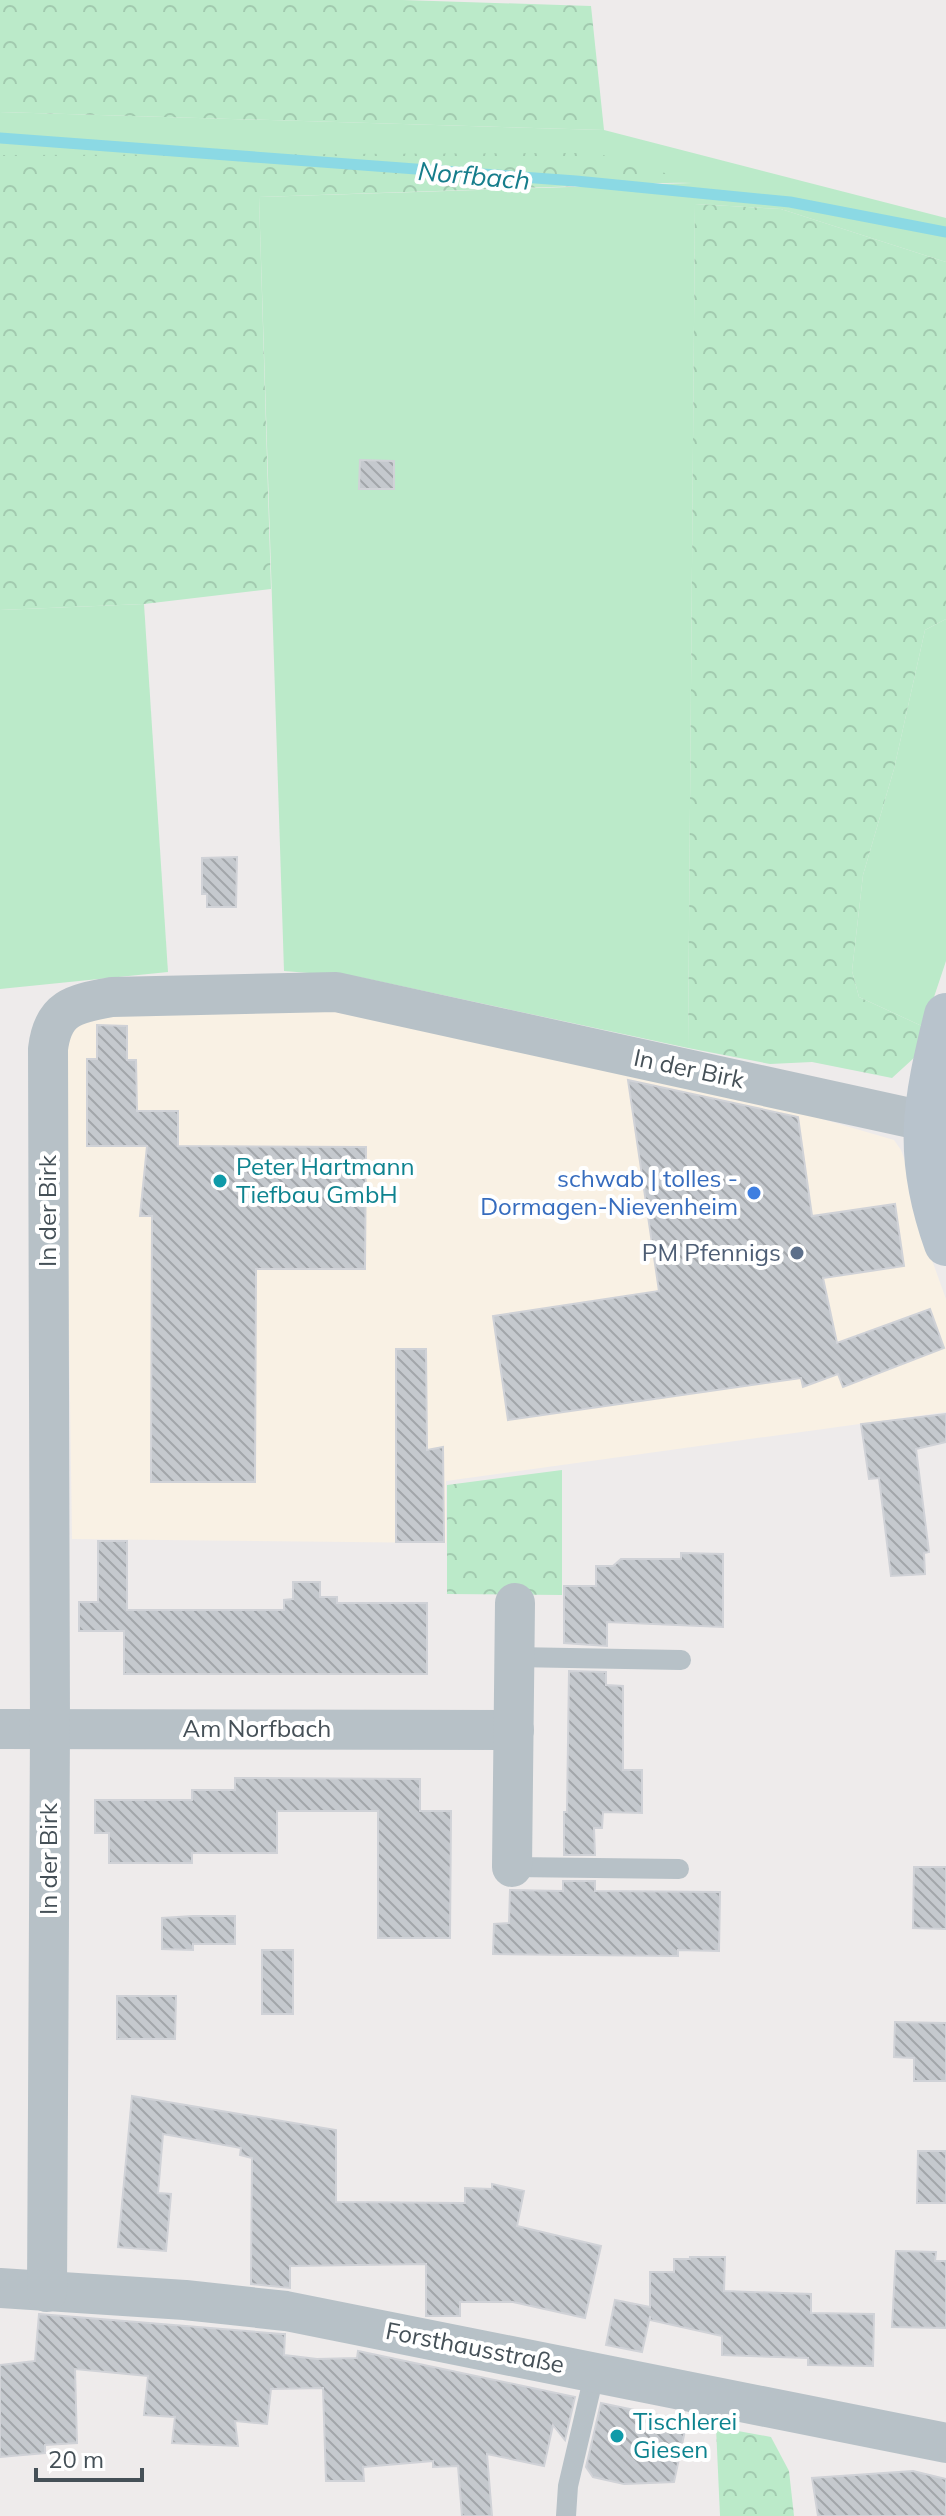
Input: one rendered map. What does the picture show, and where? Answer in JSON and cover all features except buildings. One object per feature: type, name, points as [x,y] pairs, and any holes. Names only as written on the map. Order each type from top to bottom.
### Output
[{"type":"main road","points":[[946,1015],[932,1070],[924,1121],[933,1208],[946,1244]]},
{"type":"street","name":"In der Birk","points":[[47,2292],[50,1728],[48,1049],[50,1033],[57,1018],[78,1003],[112,997],[336,992],[924,1121]]},
{"type":"street","points":[[512,1867],[515,1603]]},
{"type":"street","name":"Am Norfbach","points":[[0,1729],[514,1730]]},
{"type":"street","name":"Forsthausstraße","points":[[0,2288],[185,2300],[286,2311],[946,2443]]},
{"type":"lane","points":[[514,1657],[681,1660]]},
{"type":"lane","points":[[512,1867],[679,1869]]},
{"type":"lane","points":[[566,2516],[568,2486],[595,2371]]},
{"type":"shaded area","points":[[327,1010],[805,1114],[894,1140],[910,1175],[933,1263],[946,1299],[946,1412],[446,1481],[446,1543],[72,1539],[65,1046],[73,1029],[86,1017]]},
{"type":"green space","points":[[0,0],[403,0],[591,6],[604,130],[0,112]]},
{"type":"green space","points":[[0,112],[604,130],[946,218],[946,262],[781,209],[695,204],[688,1048],[359,977],[284,971],[259,197],[692,183],[0,155]]},
{"type":"green space","points":[[596,153],[696,182],[259,197],[271,589],[144,604],[0,610],[0,155]]},
{"type":"green space","points":[[695,204],[781,209],[946,262],[946,619],[925,630],[894,769],[863,875],[852,971],[859,997],[924,1027],[915,1057],[892,1078],[812,1062],[770,1064],[688,1048]]},
{"type":"green space","points":[[144,604],[168,972],[0,989],[0,610]]},
{"type":"green space","points":[[946,619],[946,961],[924,1027],[859,997],[852,971],[863,875],[894,769],[925,630]]},
{"type":"green space","points":[[562,1470],[562,1595],[447,1594],[447,1485]]},
{"type":"green space","points":[[716,2427],[771,2437],[789,2471],[794,2516],[720,2516]]},
{"type":"waterway","name":"Norfbach","points":[[0,138],[576,181],[790,202],[946,232]]},
{"type":"place","name":"Peter Hartmann Tiefbau GmbH","points":[[220,1181]]},
{"type":"place","name":"schwab | tolles - Dormagen-Nievenheim","points":[[754,1193]]},
{"type":"place","name":"PM Pfennigs","points":[[797,1253]]},
{"type":"place","name":"Tischlerei Giesen","points":[[617,2436]]}]
